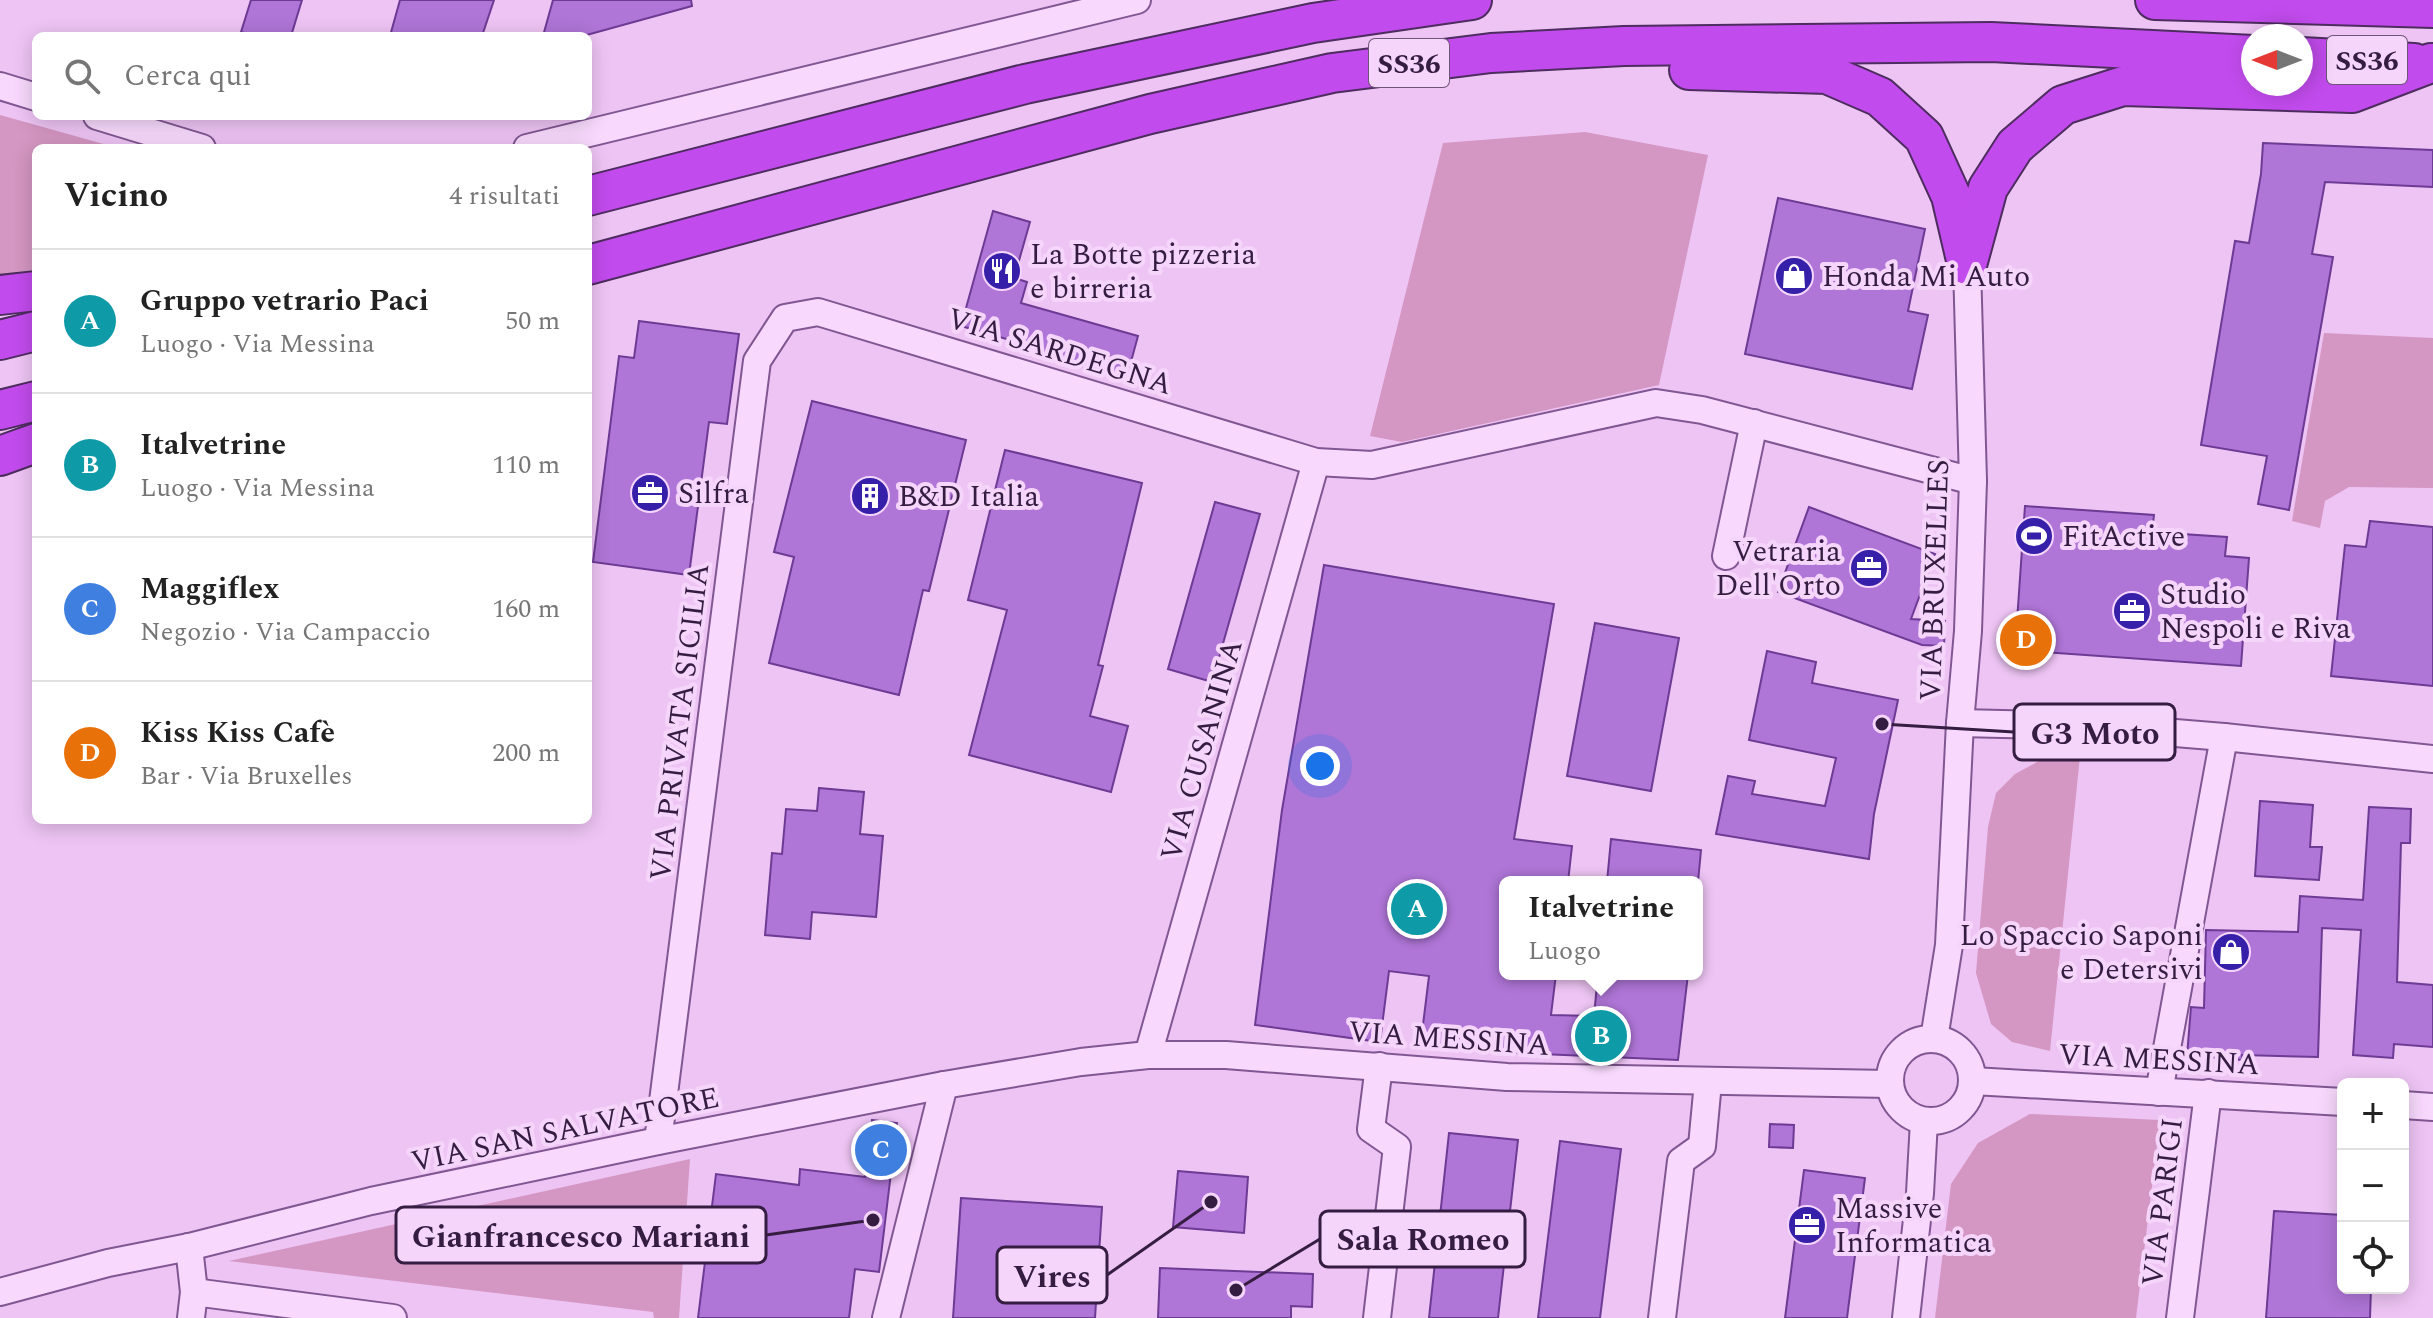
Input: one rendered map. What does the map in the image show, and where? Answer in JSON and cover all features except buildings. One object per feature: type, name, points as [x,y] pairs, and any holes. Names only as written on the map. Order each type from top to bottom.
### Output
[{"type":"highway","name":"SS36","points":[[592,195],[1025,84],[1313,23],[1472,0]]},
{"type":"highway","name":"SS36","points":[[2155,0],[2433,8]]},
{"type":"highway","name":"SS36","points":[[592,264],[1150,114],[1332,73],[1491,53],[1624,46],[1991,42],[2241,54]]},
{"type":"highway","points":[[1624,46],[1661,69],[1827,74],[1880,97],[1924,137],[1951,196],[1967,265]]},
{"type":"highway","name":"SS36","points":[[2313,58],[2432,64]]},
{"type":"highway","points":[[1967,265],[1988,188],[2015,146],[2063,105],[2123,86],[2352,93],[2432,64]]},
{"type":"highway","points":[[0,295],[32,291]]},
{"type":"highway","points":[[0,340],[32,332]]},
{"type":"highway","points":[[0,410],[32,402]]},
{"type":"highway","points":[[0,456],[32,444]]},
{"type":"street","points":[[543,144],[1137,0]]},
{"type":"street","points":[[0,86],[32,96]]},
{"type":"street","points":[[110,120],[189,144]]},
{"type":"street","name":"VIA BRUXELLES","points":[[1934,1039],[1949,945],[1960,723],[1968,631],[1973,481],[1967,265]]},
{"type":"street","name":"VIA SARDEGNA","points":[[785,318],[818,312],[1316,462],[1372,465],[1656,403],[1702,410],[1973,481]]},
{"type":"street","name":"VIA PRIVATA SICILIA","points":[[658,1141],[757,361],[785,318]]},
{"type":"street","points":[[1726,556],[1754,423]]},
{"type":"street","name":"VIA CUSANINA","points":[[1148,1055],[1316,462]]},
{"type":"street","points":[[1960,723],[2090,726],[2433,759]]},
{"type":"street","points":[[2159,1092],[2224,737]]},
{"type":"street","points":[[1934,1039],[1946,1042],[1965,1057],[1973,1081],[1963,1107],[1939,1121],[1924,1121],[1901,1109],[1893,1097],[1890,1084],[1891,1072],[1902,1052],[1922,1040],[1934,1039]]},
{"type":"street","name":"VIA SAN SALVATORE","points":[[0,1292],[108,1263],[189,1247],[371,1201],[658,1141],[1039,1068],[1148,1055]]},
{"type":"street","name":"VIA MESSINA","points":[[1148,1055],[1240,1055],[1507,1077],[1890,1084]]},
{"type":"street","points":[[1377,1318],[1397,1147],[1371,1129],[1379,1066]]},
{"type":"street","name":"VIA MESSINA","points":[[1973,1081],[2337,1102]]},
{"type":"street","points":[[1662,1318],[1681,1161],[1702,1146],[1708,1082]]},
{"type":"street","points":[[886,1318],[944,1085]]},
{"type":"street","name":"VIA PARIGI","points":[[2180,1318],[2208,1093]]},
{"type":"street","points":[[2409,1105],[2433,1107]]},
{"type":"street","points":[[1906,1318],[1920,1193],[1924,1121]]},
{"type":"street","points":[[189,1247],[194,1292],[191,1318]]},
{"type":"street","points":[[194,1292],[393,1318]]},
{"type":"shaded area","points":[[0,115],[104,144],[32,144],[32,273],[0,281]]},
{"type":"shaded area","points":[[1585,132],[1708,155],[1659,385],[1402,442],[1370,436],[1443,143]]},
{"type":"shaded area","points":[[2324,333],[2433,338],[2433,488],[2349,487],[2325,501],[2320,528],[2292,521]]},
{"type":"shaded area","points":[[2048,756],[2080,756],[2050,1051],[2012,1042],[1991,1024],[1976,973],[1988,827],[1996,793],[2015,774]]},
{"type":"shaded area","points":[[2030,1114],[2160,1120],[2136,1318],[1935,1318],[1951,1184],[1978,1143]]},
{"type":"shaded area","points":[[690,1159],[679,1318],[654,1318],[653,1312],[229,1261]]},
{"type":"place","name":"La Botte pizzeria e birreria","points":[[1002,271]]},
{"type":"place","name":"Honda Mi Auto","points":[[1794,276]]},
{"type":"place","name":"Silfra","points":[[650,493]]},
{"type":"place","name":"B&D Italia","points":[[870,496]]},
{"type":"place","name":"FitActive","points":[[2034,536]]},
{"type":"place","name":"Vetraria Dell'Orto","points":[[1869,568]]},
{"type":"place","name":"Studio Nespoli e Riva","points":[[2132,611]]},
{"type":"place","name":"Kiss Kiss Cafè","points":[[2026,640]]},
{"type":"place","name":"G3 Moto","points":[[1882,724]]},
{"type":"place","name":"Gruppo vetrario Paci","points":[[1417,909]]},
{"type":"place","name":"Lo Spaccio Saponi e Detersivi","points":[[2231,952]]},
{"type":"place","name":"Italvetrine","points":[[1601,1036]]},
{"type":"place","name":"Maggiflex","points":[[881,1150]]},
{"type":"place","name":"Vires","points":[[1211,1202]]},
{"type":"place","name":"Gianfrancesco Mariani","points":[[873,1220]]},
{"type":"place","name":"Massive Informatica","points":[[1807,1225]]},
{"type":"place","name":"Sala Romeo","points":[[1236,1290]]}]
